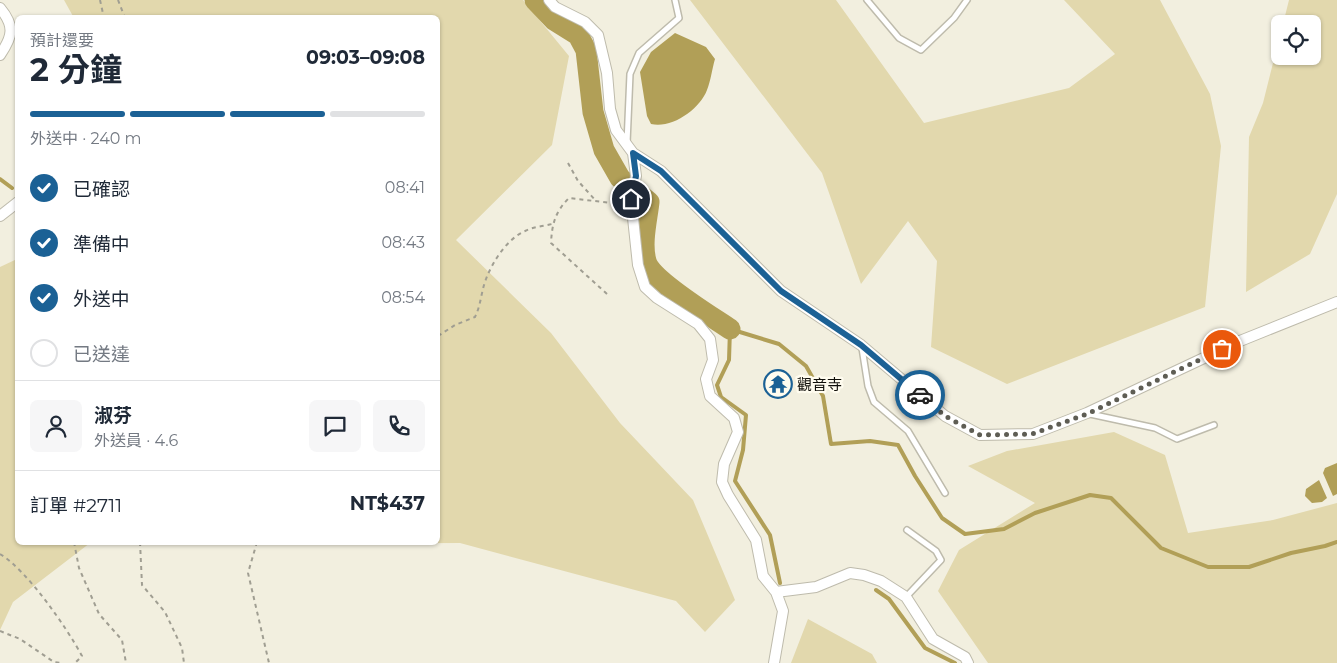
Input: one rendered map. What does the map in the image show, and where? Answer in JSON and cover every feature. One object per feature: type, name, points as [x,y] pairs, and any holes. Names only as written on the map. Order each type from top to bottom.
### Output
[{"type":"street","points":[[549,0],[555,7],[585,22],[598,35],[607,73],[610,109],[616,130],[633,153],[661,171],[781,291],[861,345],[945,416],[980,435],[1032,434],[1087,414],[1240,341],[1337,302]]},
{"type":"street","points":[[0,8],[10,23],[10,39],[0,55]]},
{"type":"street","points":[[633,153],[636,176],[631,199],[638,265],[645,286],[657,298],[698,324],[710,339],[713,360],[706,379],[710,396],[734,418],[738,432],[724,464],[722,482],[756,540],[763,576],[776,592],[783,612],[774,663]]},
{"type":"street","points":[[0,216],[15,204]]},
{"type":"street","points":[[776,592],[816,587],[850,573],[864,575],[881,581],[906,597],[933,639],[965,657],[968,663]]},
{"type":"lane","points":[[627,144],[630,74],[639,53],[679,18],[675,0]]},
{"type":"lane","points":[[867,0],[871,7],[900,38],[921,50],[954,18],[967,0]]},
{"type":"lane","points":[[861,345],[868,386],[874,402],[908,431],[945,493]]},
{"type":"lane","points":[[1087,414],[1155,428],[1176,439],[1214,425]]},
{"type":"lane","points":[[906,597],[941,560],[936,551],[908,530]]},
{"type":"path","points":[[100,0],[103,15]]},
{"type":"path","points":[[118,0],[124,15]]},
{"type":"path","points":[[568,163],[578,181],[596,201]]},
{"type":"path","points":[[607,294],[551,243],[552,224],[562,205],[569,198],[620,204],[631,199]]},
{"type":"path","points":[[440,335],[455,325],[475,317],[482,304],[485,281],[497,258],[509,244],[524,231],[552,224]]},
{"type":"path","points":[[75,545],[79,568],[99,614],[122,640],[126,663]]},
{"type":"path","points":[[140,545],[142,585],[166,612],[182,648],[184,663]]},
{"type":"path","points":[[256,545],[248,573],[269,663]]},
{"type":"path","points":[[0,554],[46,601],[73,638],[82,656],[75,663]]},
{"type":"path","points":[[0,631],[20,639],[54,662],[62,663]]},
{"type":"shaded area","points":[[64,0],[523,0],[569,56],[552,145],[456,240],[551,333],[620,423],[693,500],[735,600],[705,632],[676,601],[460,543],[440,543],[440,15],[72,15]]},
{"type":"shaded area","points":[[690,0],[836,0],[924,123],[1069,88],[1115,54],[1064,0],[1160,0],[1210,94],[1221,146],[1205,307],[1007,384],[931,347],[937,261],[908,221],[861,284],[822,173]]},
{"type":"shaded area","points":[[1289,0],[1337,0],[1337,194],[1310,254],[1246,292],[1249,137],[1263,103],[1272,65],[1321,65],[1321,15],[1285,15]]},
{"type":"shaded area","points":[[675,33],[706,47],[715,59],[710,82],[698,104],[684,116],[668,123],[651,124],[647,116],[640,72],[651,52]]},
{"type":"shaded area","points":[[15,260],[15,545],[87,545],[13,602],[0,630],[0,267]]},
{"type":"shaded area","points":[[1114,432],[1165,455],[1188,533],[1273,520],[1337,503],[1337,663],[988,663],[938,591],[959,550],[1035,503],[968,466],[1007,451]]},
{"type":"shaded area","points":[[1337,463],[1337,494],[1333,496],[1323,473],[1325,468]]},
{"type":"shaded area","points":[[1319,480],[1327,498],[1322,502],[1312,503],[1305,496],[1306,489]]},
{"type":"shaded area","points":[[808,619],[872,654],[877,663],[791,663]]},
{"type":"waterway","points":[[535,0],[554,20],[578,35],[586,50],[593,112],[604,150],[620,178],[649,202],[644,247],[646,261],[650,269],[683,297],[730,329]]},
{"type":"waterway","points":[[0,179],[12,188]]},
{"type":"waterway","points":[[780,583],[770,535],[735,481],[743,450],[746,415],[721,397],[717,385],[729,360],[730,329],[779,344],[806,366],[823,396],[831,444],[870,441],[898,445],[942,518],[965,534],[1004,529],[1035,513],[1090,495],[1111,498],[1161,548],[1208,567],[1249,567],[1291,553],[1337,542]]},
{"type":"waterway","points":[[876,590],[889,599],[925,648],[955,663]]},
{"type":"way so far","points":[[920,395],[945,416],[980,435],[1032,434],[1087,414],[1222,349]]},
{"type":"place","name":"觀音寺","points":[[778,384]]},
{"type":"route","points":[[631,199],[636,176],[633,153],[661,171],[781,291],[861,345],[920,395]]}]
